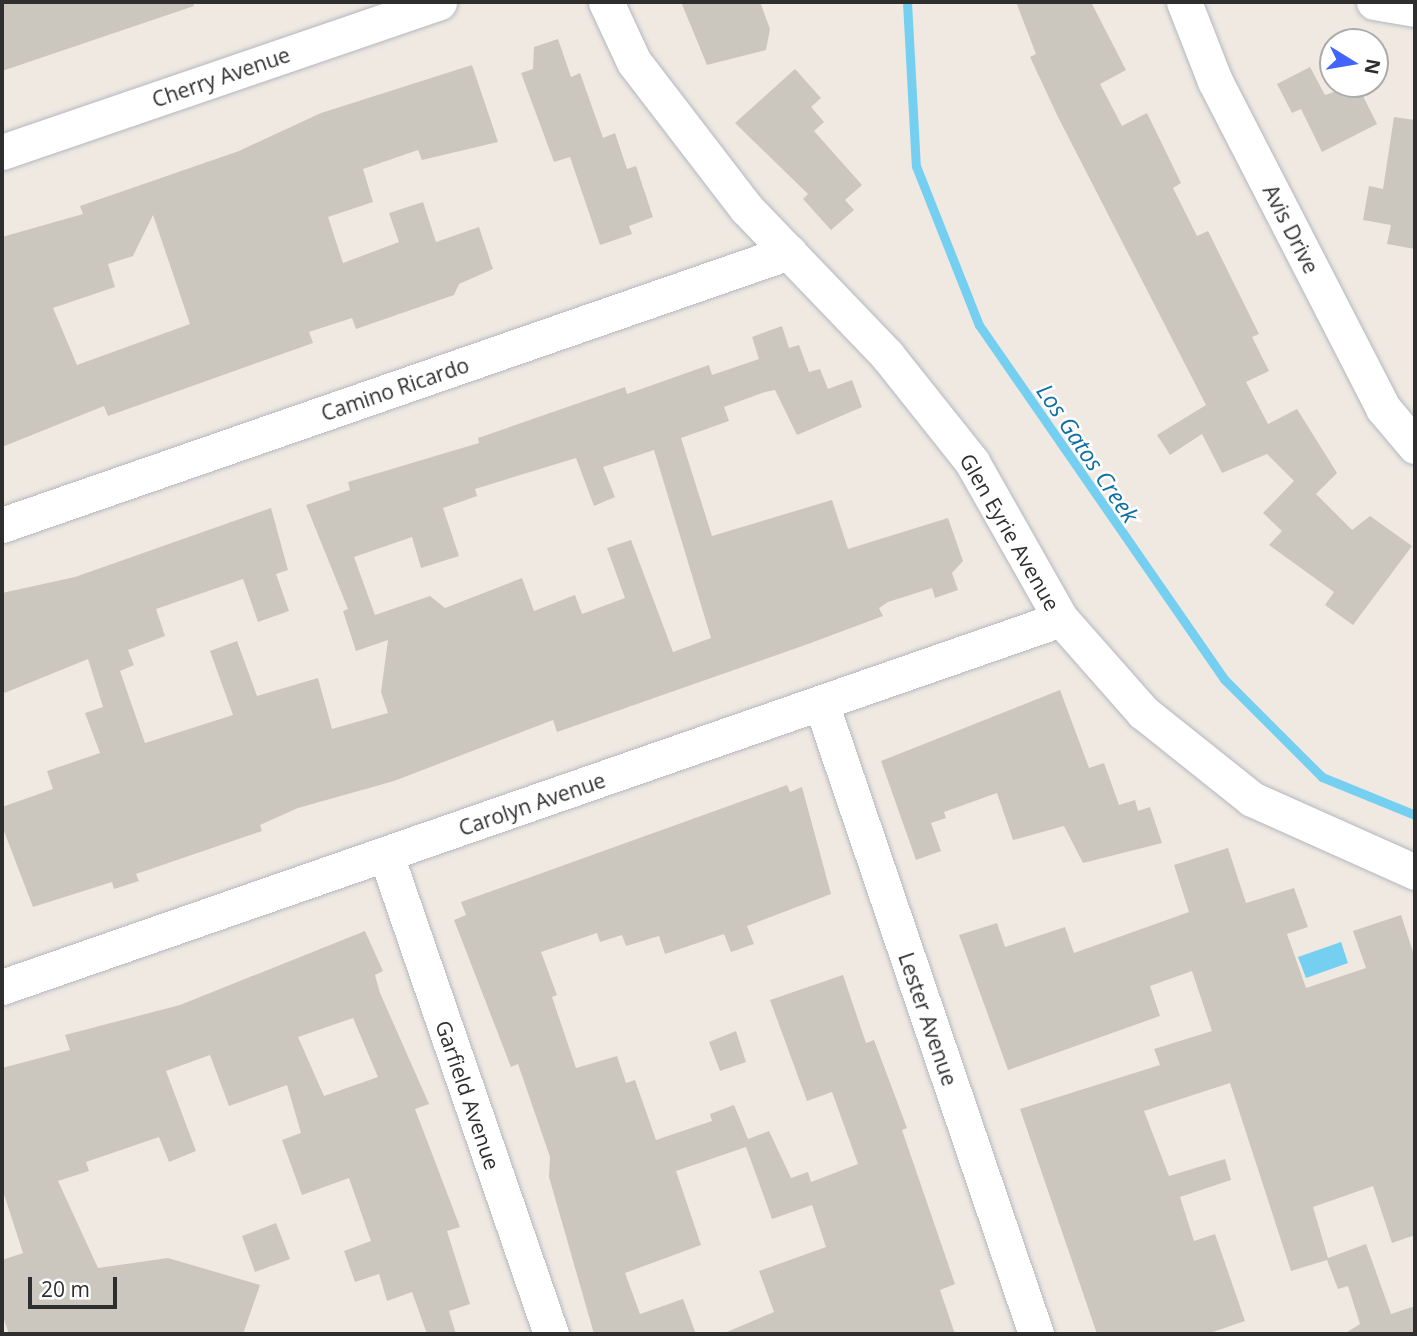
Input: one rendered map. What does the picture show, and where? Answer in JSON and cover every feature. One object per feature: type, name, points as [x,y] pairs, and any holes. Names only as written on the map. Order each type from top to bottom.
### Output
[{"type":"street","name":"Cherry Avenue","points":[[2,152],[439,2]]},
{"type":"street","name":"Glen Eyrie Avenue","points":[[606,2],[634,62],[747,209],[887,355],[972,462],[1061,619],[1143,712],[1252,799],[1415,872]]},
{"type":"street","name":"Avis Drive","points":[[1184,2],[1215,81],[1376,396],[1415,446]]},
{"type":"street","points":[[1374,2],[1415,9]]},
{"type":"street","name":"Camino Ricardo","points":[[2,525],[789,252]]},
{"type":"street","name":"Carolyn Avenue","points":[[2,987],[1061,619]]},
{"type":"street","name":"Lester Avenue","points":[[821,703],[1036,1334]]},
{"type":"street","name":"Garfield Avenue","points":[[386,855],[551,1334]]},
{"type":"water","points":[[1341,942],[1348,963],[1306,978],[1298,957]]},
{"type":"building","points":[[2,2],[193,2],[194,6],[2,71]]},
{"type":"building","points":[[681,2],[760,2],[770,29],[766,50],[707,65]]},
{"type":"building","points":[[1016,2],[1091,2],[1126,70],[1100,84],[1122,126],[1147,113],[1181,183],[1173,188],[1197,236],[1208,231],[1259,334],[1252,337],[1269,371],[1246,382],[1268,424],[1297,409],[1337,473],[1316,494],[1352,530],[1370,516],[1412,546],[1353,625],[1325,605],[1334,592],[1269,545],[1282,531],[1263,513],[1294,481],[1267,454],[1222,473],[1202,434],[1170,455],[1157,435],[1206,405],[1058,117],[1030,57],[1036,54]]},
{"type":"building","points":[[558,39],[571,77],[580,73],[603,138],[615,133],[627,169],[636,166],[653,217],[629,226],[632,234],[600,245],[570,157],[554,162],[521,73],[533,69],[534,47]]},
{"type":"building","points":[[472,65],[498,142],[422,160],[418,150],[363,169],[373,202],[328,217],[343,263],[399,242],[389,213],[423,202],[436,242],[479,227],[493,269],[459,284],[454,295],[356,329],[352,318],[309,332],[313,343],[108,416],[104,406],[2,447],[2,237],[83,214],[80,206],[239,151],[321,113]],"holes":[[[153,215],[190,324],[77,365],[53,308],[115,287],[108,264],[133,256]]]},
{"type":"building","points":[[1310,67],[1319,84],[1319,98],[1364,98],[1377,124],[1322,152],[1301,109],[1292,113],[1277,84]]},
{"type":"building","points":[[795,69],[821,98],[811,107],[824,122],[814,131],[862,185],[845,200],[854,210],[831,230],[803,199],[808,194],[735,123]]},
{"type":"building","points":[[1394,117],[1415,120],[1415,249],[1387,244],[1391,225],[1363,220],[1369,186],[1383,189]]},
{"type":"building","points":[[782,326],[789,348],[799,345],[809,372],[820,369],[828,389],[852,380],[862,407],[797,435],[775,390],[724,407],[729,421],[681,438],[712,536],[832,500],[848,549],[948,518],[963,561],[952,573],[958,590],[935,598],[932,588],[888,602],[879,608],[883,616],[808,644],[557,732],[553,720],[394,781],[298,808],[260,825],[262,831],[136,874],[139,881],[114,889],[112,882],[33,907],[2,826],[2,807],[53,789],[47,771],[100,753],[85,713],[103,707],[88,659],[2,694],[2,593],[75,577],[271,508],[288,570],[276,574],[289,611],[258,622],[243,579],[156,609],[165,636],[128,650],[134,665],[120,671],[145,743],[233,715],[210,651],[237,641],[257,696],[318,678],[332,729],[388,713],[381,692],[388,640],[356,651],[343,611],[348,609],[306,505],[350,490],[348,482],[479,443],[478,438],[625,387],[627,394],[709,365],[712,375],[759,359],[752,337]],"holes":[[[654,450],[711,638],[673,652],[631,540],[607,548],[625,598],[582,614],[575,595],[534,611],[522,578],[445,608],[430,596],[375,615],[354,557],[412,537],[421,568],[459,556],[443,508],[477,496],[475,489],[576,458],[594,506],[615,497],[603,467]]]},
{"type":"building","points":[[1060,690],[1089,768],[1104,763],[1119,805],[1135,800],[1138,811],[1150,807],[1162,843],[1083,863],[1064,826],[1013,840],[997,793],[944,812],[946,818],[931,823],[941,851],[916,860],[881,761]]},
{"type":"building","points":[[787,785],[790,792],[802,787],[831,894],[747,926],[754,944],[731,952],[724,934],[665,954],[659,936],[626,946],[622,935],[600,942],[597,933],[541,952],[557,995],[552,997],[576,1068],[617,1056],[626,1083],[635,1080],[656,1140],[712,1121],[710,1114],[734,1105],[748,1139],[769,1131],[791,1178],[808,1172],[811,1182],[858,1164],[832,1092],[807,1101],[770,1000],[843,975],[866,1043],[874,1040],[907,1128],[902,1130],[955,1284],[940,1290],[955,1334],[722,1334],[774,1312],[759,1271],[826,1247],[812,1205],[772,1219],[746,1147],[676,1171],[701,1245],[625,1273],[640,1314],[683,1299],[696,1334],[594,1334],[549,1177],[550,1157],[518,1064],[511,1067],[454,920],[466,915],[461,902]]},
{"type":"building","points":[[1228,848],[1246,903],[1294,888],[1308,927],[1287,934],[1306,988],[1366,968],[1353,931],[1401,915],[1415,958],[1415,1235],[1392,1243],[1373,1186],[1313,1207],[1328,1258],[1366,1244],[1391,1314],[1415,1306],[1415,1334],[1344,1334],[1360,1324],[1348,1286],[1338,1289],[1327,1260],[1291,1271],[1230,1083],[1144,1111],[1169,1176],[1225,1159],[1231,1180],[1180,1197],[1194,1241],[1215,1234],[1245,1321],[1207,1334],[1097,1334],[1020,1109],[1160,1065],[1154,1049],[1212,1031],[1192,971],[1150,986],[1160,1016],[1008,1070],[959,935],[997,923],[1005,947],[1065,927],[1074,953],[1189,912],[1174,865]]},
{"type":"building","points":[[365,931],[383,971],[375,975],[380,993],[429,1104],[415,1109],[460,1227],[447,1231],[470,1304],[449,1311],[456,1334],[427,1334],[412,1292],[387,1301],[379,1274],[355,1282],[344,1251],[371,1241],[349,1178],[302,1195],[282,1140],[301,1133],[287,1085],[229,1106],[210,1055],[166,1071],[196,1151],[169,1162],[159,1137],[86,1162],[89,1171],[58,1181],[98,1268],[168,1258],[260,1285],[243,1334],[9,1334],[2,1314],[2,1260],[23,1253],[2,1188],[2,1068],[70,1050],[65,1035],[180,1005]],"holes":[[[353,1018],[378,1077],[324,1096],[298,1037]]]},
{"type":"building","points":[[736,1031],[746,1062],[720,1071],[709,1042]]},
{"type":"building","points":[[276,1223],[290,1259],[255,1272],[242,1236]]},
{"type":"waterway","name":"Los Gatos Creek","points":[[907,2],[916,166],[979,325],[1224,679],[1322,777],[1415,815]]}]
